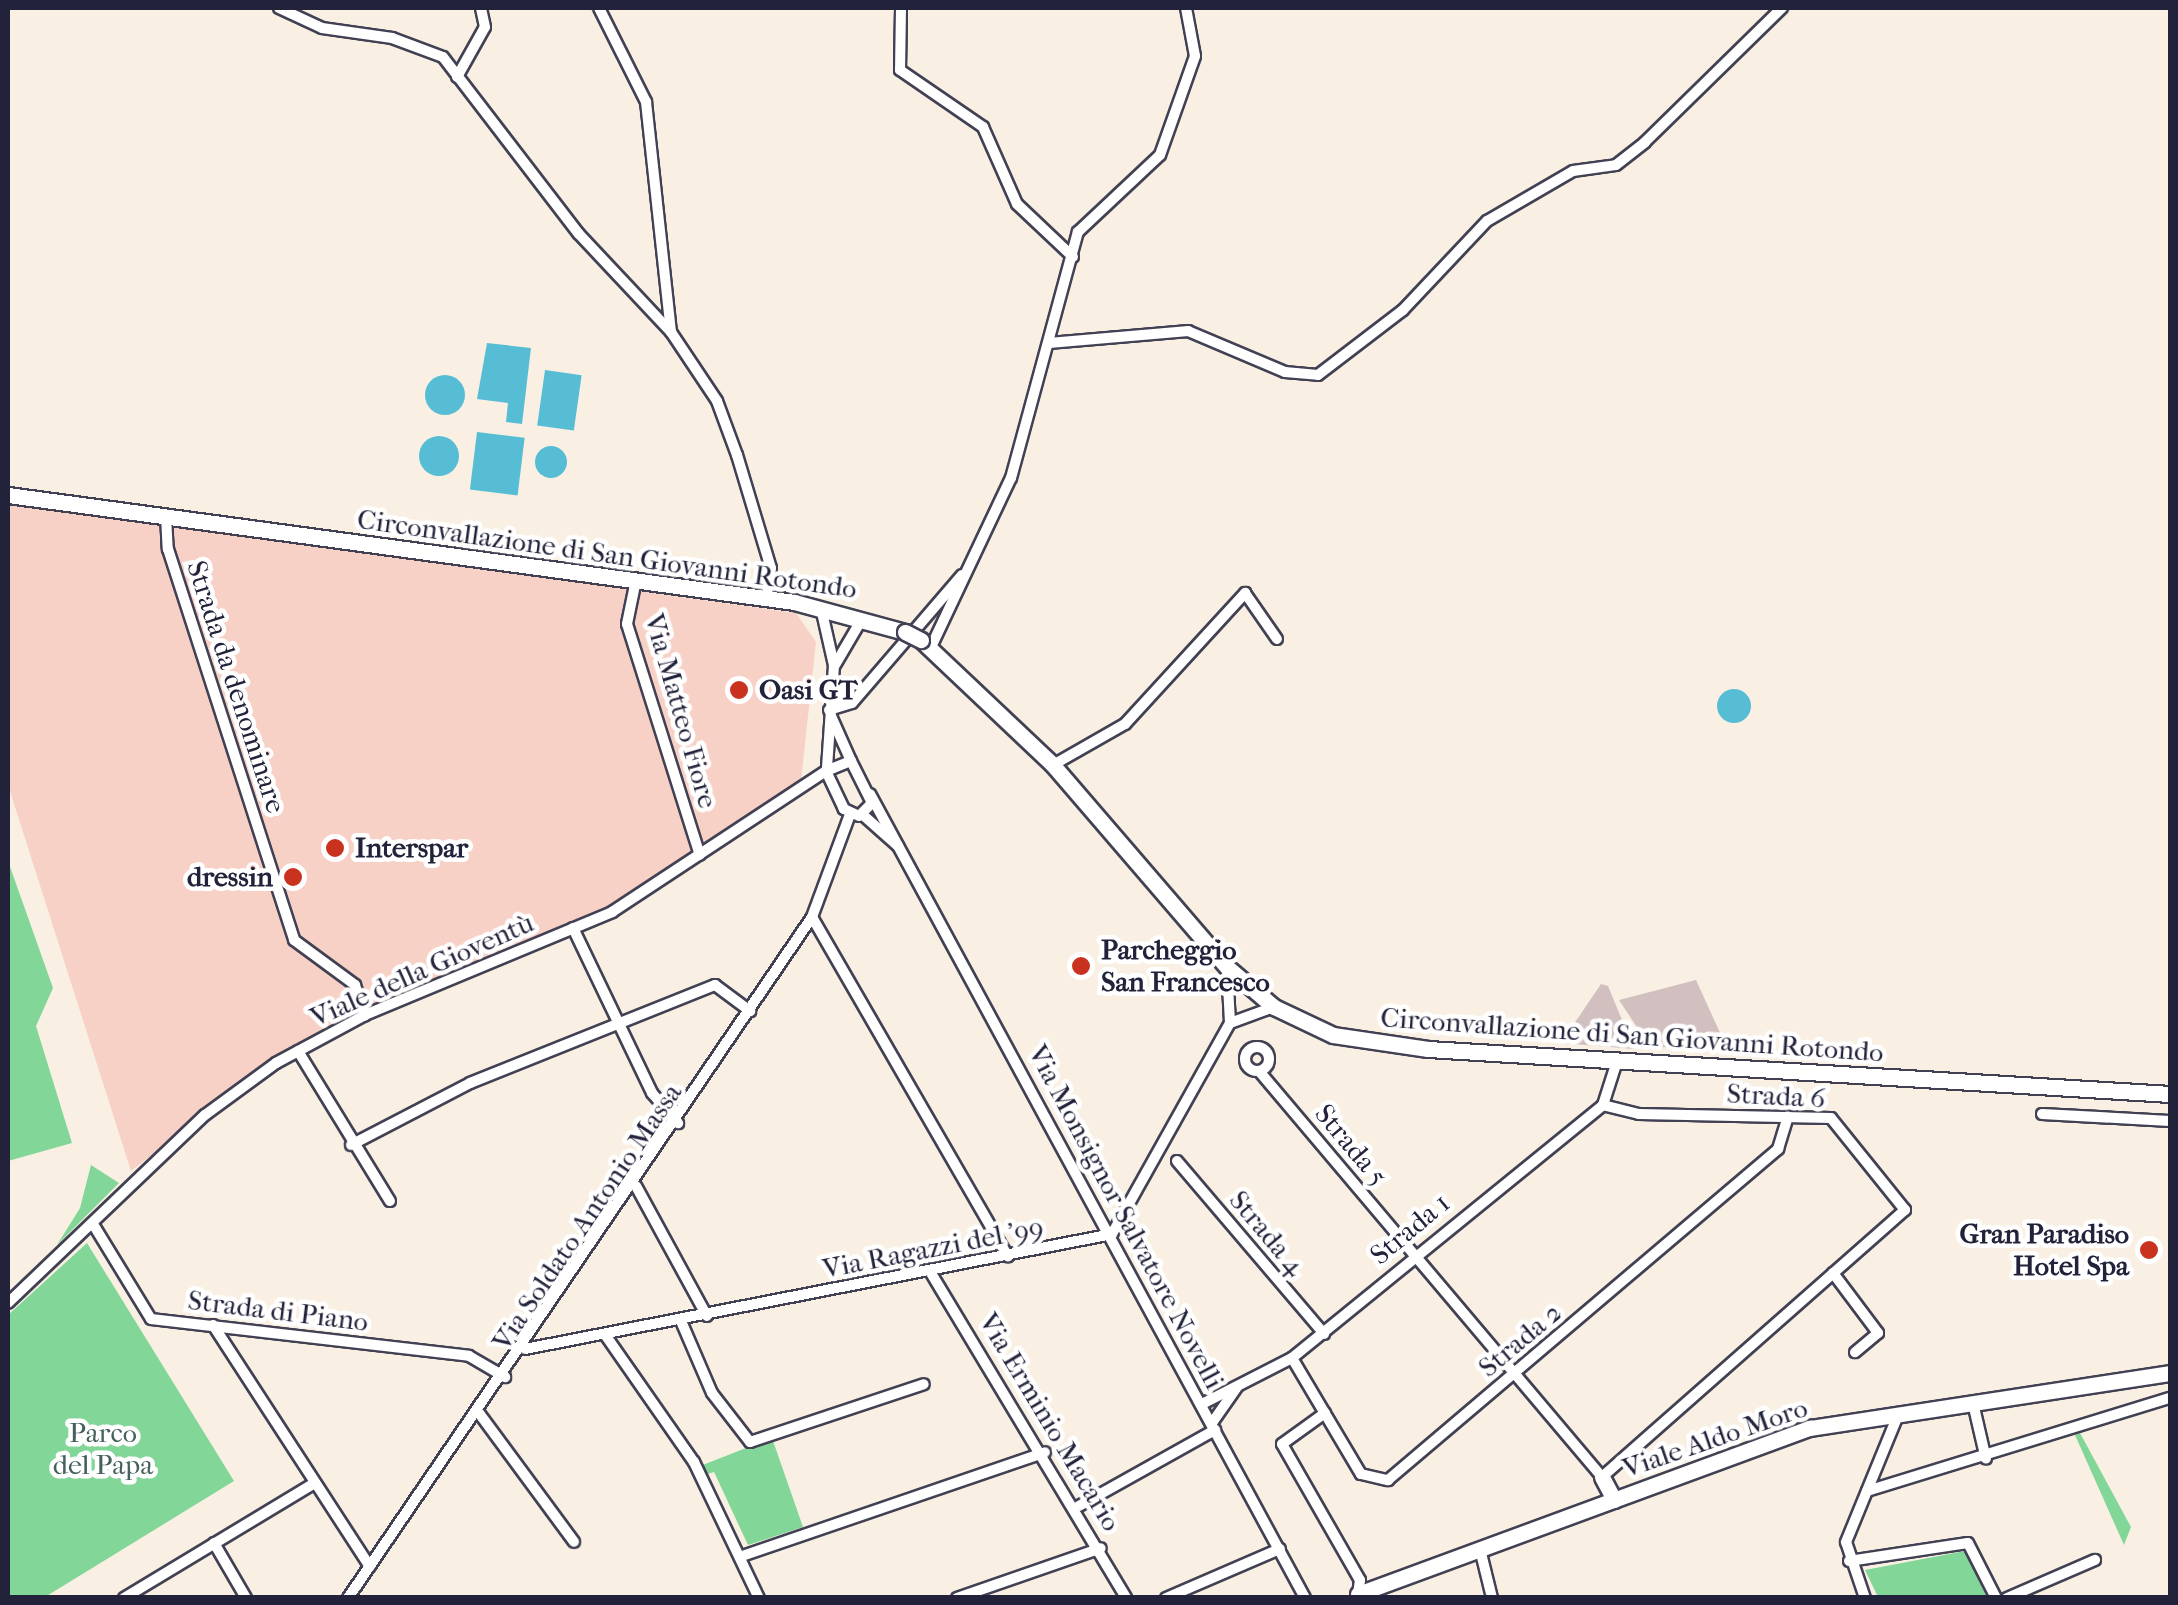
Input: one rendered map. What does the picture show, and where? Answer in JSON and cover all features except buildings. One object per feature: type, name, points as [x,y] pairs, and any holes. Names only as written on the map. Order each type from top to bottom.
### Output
[{"type":"main road","name":"Circonvallazione di San Giovanni Rotondo","points":[[8,495],[766,598],[864,617],[904,632],[926,644],[1053,764],[1227,968],[1274,1007],[1371,1044],[2170,1094]]},
{"type":"main road","name":"Viale Aldo Moro","points":[[1356,1596],[1404,1574],[1480,1550],[1810,1428],[2170,1373]]},
{"type":"main road","points":[[1602,1477],[1614,1500]]},
{"type":"main road","name":"Viale Aldo Moro","points":[[1381,1598],[1404,1574]]},
{"type":"street","points":[[279,8],[322,28],[429,47],[457,77],[579,234],[671,332],[717,401],[736,454],[771,568],[766,598]]},
{"type":"street","points":[[457,77],[485,26],[480,8]]},
{"type":"street","points":[[599,8],[646,102],[671,332]]},
{"type":"street","points":[[901,8],[900,70],[984,126],[1017,204],[1073,257]]},
{"type":"street","points":[[926,644],[1011,478],[1078,232],[1160,154],[1195,56],[1186,8]]},
{"type":"street","points":[[1049,343],[1188,330],[1285,372],[1318,375],[1403,310],[1487,221],[1552,181],[1630,154],[1782,8]]},
{"type":"street","name":"Strada da denominare","points":[[166,516],[168,549],[294,940],[355,985],[365,1015]]},
{"type":"street","points":[[829,710],[852,703],[964,573]]},
{"type":"street","name":"Via Matteo Fiore","points":[[636,580],[627,624],[700,856]]},
{"type":"street","points":[[1053,764],[1125,724],[1245,594],[1277,639]]},
{"type":"street","points":[[821,607],[834,666],[826,769]]},
{"type":"street","points":[[834,666],[864,617]]},
{"type":"street","name":"Via Monsignor Salvatore Novelli","points":[[829,710],[851,762],[909,857],[1305,1598]]},
{"type":"street","name":"Viale della Gioventù","points":[[8,1304],[205,1115],[298,1051],[365,1015],[573,928],[700,856],[826,769],[851,762]]},
{"type":"street","name":"Via Monsignor Salvatore Novelli","points":[[826,769],[834,794],[909,857]]},
{"type":"street","points":[[791,794],[834,794]]},
{"type":"street","name":"Via Soldato Antonio Massa","points":[[348,1598],[506,1377],[678,1124],[812,916],[840,847],[870,794]]},
{"type":"street","points":[[812,916],[1008,1258]]},
{"type":"street","points":[[573,928],[652,1092],[678,1124]]},
{"type":"street","points":[[1112,1234],[1230,1022],[1227,968]]},
{"type":"street","points":[[351,1145],[470,1083],[715,985],[750,1011]]},
{"type":"street","points":[[1230,1022],[1274,1007]]},
{"type":"street","points":[[298,1051],[351,1145],[390,1201]]},
{"type":"street","points":[[1603,1104],[1617,1061]]},
{"type":"street","name":"Strada 5","points":[[1259,1071],[1602,1477]]},
{"type":"street","name":"Strada 6","points":[[1603,1104],[1639,1114],[1788,1116],[1840,1124],[1905,1210],[1833,1273]]},
{"type":"street","name":"Strada 1","points":[[1202,1404],[1292,1358],[1603,1104]]},
{"type":"street","points":[[2042,1114],[2170,1121]]},
{"type":"street","name":"Strada 2","points":[[1292,1358],[1362,1474],[1388,1480],[1778,1149],[1788,1116]]},
{"type":"street","name":"Strada 4","points":[[1176,1160],[1324,1334]]},
{"type":"street","points":[[636,1186],[707,1316]]},
{"type":"street","name":"Strada di Piano","points":[[93,1224],[152,1319],[468,1356],[506,1377]]},
{"type":"street","name":"Via Ragazzi del '99","points":[[525,1349],[1008,1258],[1112,1234]]},
{"type":"street","name":"Via Erminio Macario","points":[[931,1273],[1079,1506],[1126,1598]]},
{"type":"street","points":[[1602,1477],[1833,1273],[1878,1332],[1855,1352]]},
{"type":"street","points":[[681,1321],[712,1393],[750,1442],[924,1384]]},
{"type":"street","points":[[213,1326],[370,1567]]},
{"type":"street","points":[[606,1336],[745,1555],[759,1598]]},
{"type":"street","points":[[1079,1506],[1214,1427],[1238,1386]]},
{"type":"street","points":[[1867,1491],[1986,1458],[2105,1411],[2170,1398]]},
{"type":"street","points":[[1973,1403],[1986,1458]]},
{"type":"street","points":[[479,1413],[574,1542]]},
{"type":"street","points":[[1324,1413],[1282,1444],[1360,1580],[1356,1596]]},
{"type":"street","points":[[1865,1598],[1849,1561],[1846,1542],[1900,1413]]},
{"type":"street","points":[[745,1555],[1045,1452]]},
{"type":"street","points":[[124,1598],[313,1484]]},
{"type":"street","points":[[214,1543],[246,1598]]},
{"type":"street","points":[[1849,1561],[1968,1544],[1996,1598]]},
{"type":"street","points":[[957,1598],[1101,1548]]},
{"type":"street","points":[[1166,1598],[1280,1549]]},
{"type":"street","points":[[1480,1550],[1492,1598]]},
{"type":"street","points":[[2007,1598],[2095,1560]]},
{"type":"shaded area","points":[[8,503],[796,613],[816,642],[801,781],[612,905],[293,1045],[131,1171],[8,785]]},
{"type":"shaded area","points":[[1696,980],[1727,1048],[1650,1047],[1619,1000]]},
{"type":"shaded area","points":[[1601,984],[1608,986],[1634,1049],[1561,1043]]},
{"type":"green space","points":[[8,861],[53,988],[36,1026],[72,1143],[8,1161]]},
{"type":"green space","points":[[91,1165],[119,1183],[57,1245],[80,1208]]},
{"type":"green space","name":"Parco del Papa","points":[[87,1243],[234,1481],[45,1597],[8,1597],[8,1315]]},
{"type":"green space","points":[[2080,1433],[2131,1527],[2124,1545],[2075,1435]]},
{"type":"green space","points":[[772,1438],[803,1527],[748,1545],[714,1472],[704,1475],[700,1466]]},
{"type":"green space","points":[[1965,1551],[1987,1597],[1878,1597],[1865,1570]]},
{"type":"water","points":[[487,343],[531,348],[522,424],[506,422],[508,403],[477,399]]},
{"type":"water","points":[[545,370],[582,375],[574,431],[537,425]]},
{"type":"water","points":[[445,375],[459,381],[465,395],[459,409],[445,415],[431,409],[425,395],[431,381]]},
{"type":"water","points":[[477,432],[525,438],[518,495],[470,490]]},
{"type":"water","points":[[439,436],[453,442],[459,456],[453,470],[439,476],[425,470],[419,456],[425,442]]},
{"type":"water","points":[[551,446],[562,451],[567,462],[562,473],[551,478],[540,473],[535,462],[540,451]]},
{"type":"water","points":[[1734,689],[1746,694],[1751,706],[1746,718],[1734,723],[1722,718],[1717,706],[1722,694]]},
{"type":"place","name":"Oasi GT","points":[[739,690]]},
{"type":"place","name":"Interspar","points":[[335,848]]},
{"type":"place","name":"dressin","points":[[293,877]]},
{"type":"place","name":"Parcheggio San Francesco","points":[[1081,966]]},
{"type":"place","name":"Gran Paradiso Hotel Spa","points":[[2149,1250]]}]
